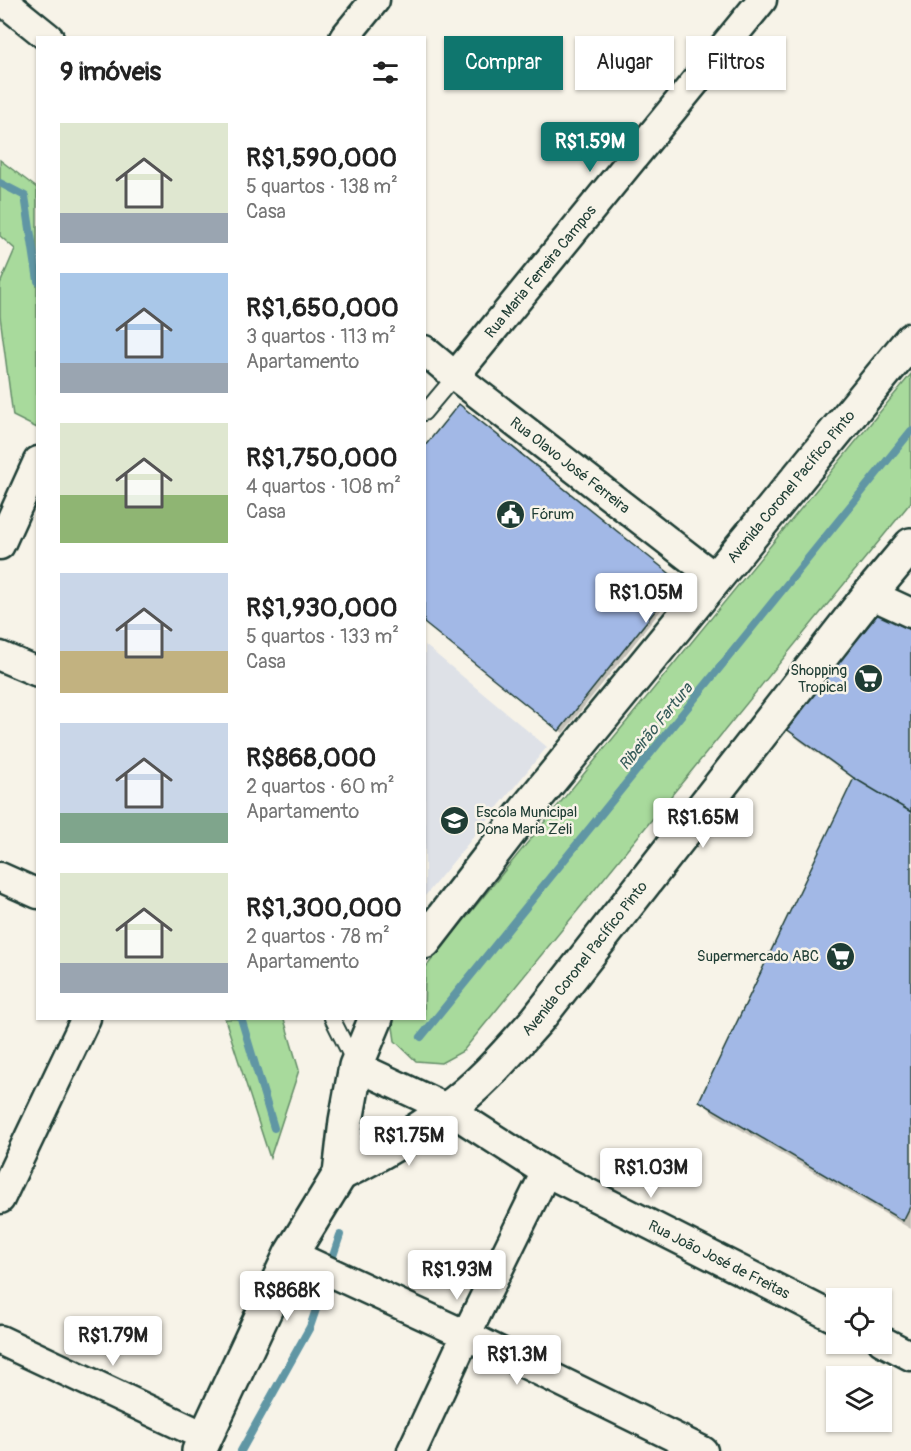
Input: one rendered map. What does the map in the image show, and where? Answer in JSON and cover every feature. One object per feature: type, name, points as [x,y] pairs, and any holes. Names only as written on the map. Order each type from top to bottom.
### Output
[{"type":"street","points":[[346,36],[375,0]]},
{"type":"street","name":"Rua Maria Ferreira Campos","points":[[455,376],[762,0]]},
{"type":"street","points":[[4,3],[46,36]]},
{"type":"street","name":"Avenida Coronel Pacífico Pinto","points":[[426,939],[530,805],[911,340]]},
{"type":"street","name":"Rua Olavo José Ferreira","points":[[426,352],[717,579]]},
{"type":"street","points":[[0,545],[36,465]]},
{"type":"street","name":"Avenida Coronel Pacífico Pinto","points":[[340,1174],[387,1151],[448,1109],[489,1072],[537,1020],[870,594],[911,545]]},
{"type":"street","points":[[870,594],[911,614]]},
{"type":"street","points":[[0,656],[36,671]]},
{"type":"street","points":[[0,877],[36,893]]},
{"type":"street","points":[[0,1199],[85,1020]]},
{"type":"street","points":[[0,1340],[202,1444],[301,1258],[340,1174],[346,1121],[356,1066],[375,1020]]},
{"type":"street","name":"Rua João José de Freitas","points":[[356,1066],[448,1109],[546,1172],[826,1313]]},
{"type":"street","points":[[412,1451],[546,1172]]},
{"type":"street","points":[[301,1258],[466,1335],[704,1451]]},
{"type":"street","points":[[892,1346],[911,1356]]},
{"type":"lane","points":[[426,411],[455,376]]},
{"type":"lane","points":[[333,1020],[356,1066]]},
{"type":"shaded area","name":"Escola Municipal Dona Maria Zeli","points":[[426,646],[547,747],[426,895]]},
{"type":"green space","points":[[0,160],[36,187],[36,428],[13,416],[0,316],[0,284],[15,249],[0,236]]},
{"type":"green space","points":[[911,374],[911,502],[463,1051],[441,1063],[416,1061],[395,1041],[392,1020],[426,1020],[426,967]]},
{"type":"green space","points":[[225,1020],[284,1020],[299,1070],[270,1158]]},
{"type":"building","name":"Fórum","points":[[459,404],[679,581],[559,731],[426,625],[426,445]]},
{"type":"building","name":"Shopping Tropical","points":[[878,614],[911,630],[911,812],[854,778],[785,728]]},
{"type":"building","name":"Supermercado ABC","points":[[854,778],[911,812],[911,1205],[903,1221],[699,1101]]},
{"type":"waterway","points":[[0,183],[25,196],[36,268]]},
{"type":"waterway","name":"Ribeirão Fartura","points":[[421,1037],[911,431]]},
{"type":"waterway","points":[[242,1020],[274,1128]]},
{"type":"waterway","points":[[330,1265],[340,1235]]},
{"type":"waterway","points":[[241,1451],[310,1327],[327,1277]]},
{"type":"place","name":"Fórum","points":[[510,514]]},
{"type":"place","name":"Shopping Tropical","points":[[868,679]]},
{"type":"place","name":"Escola Municipal Dona Maria Zeli","points":[[455,821]]},
{"type":"place","name":"Supermercado ABC","points":[[840,956]]}]
